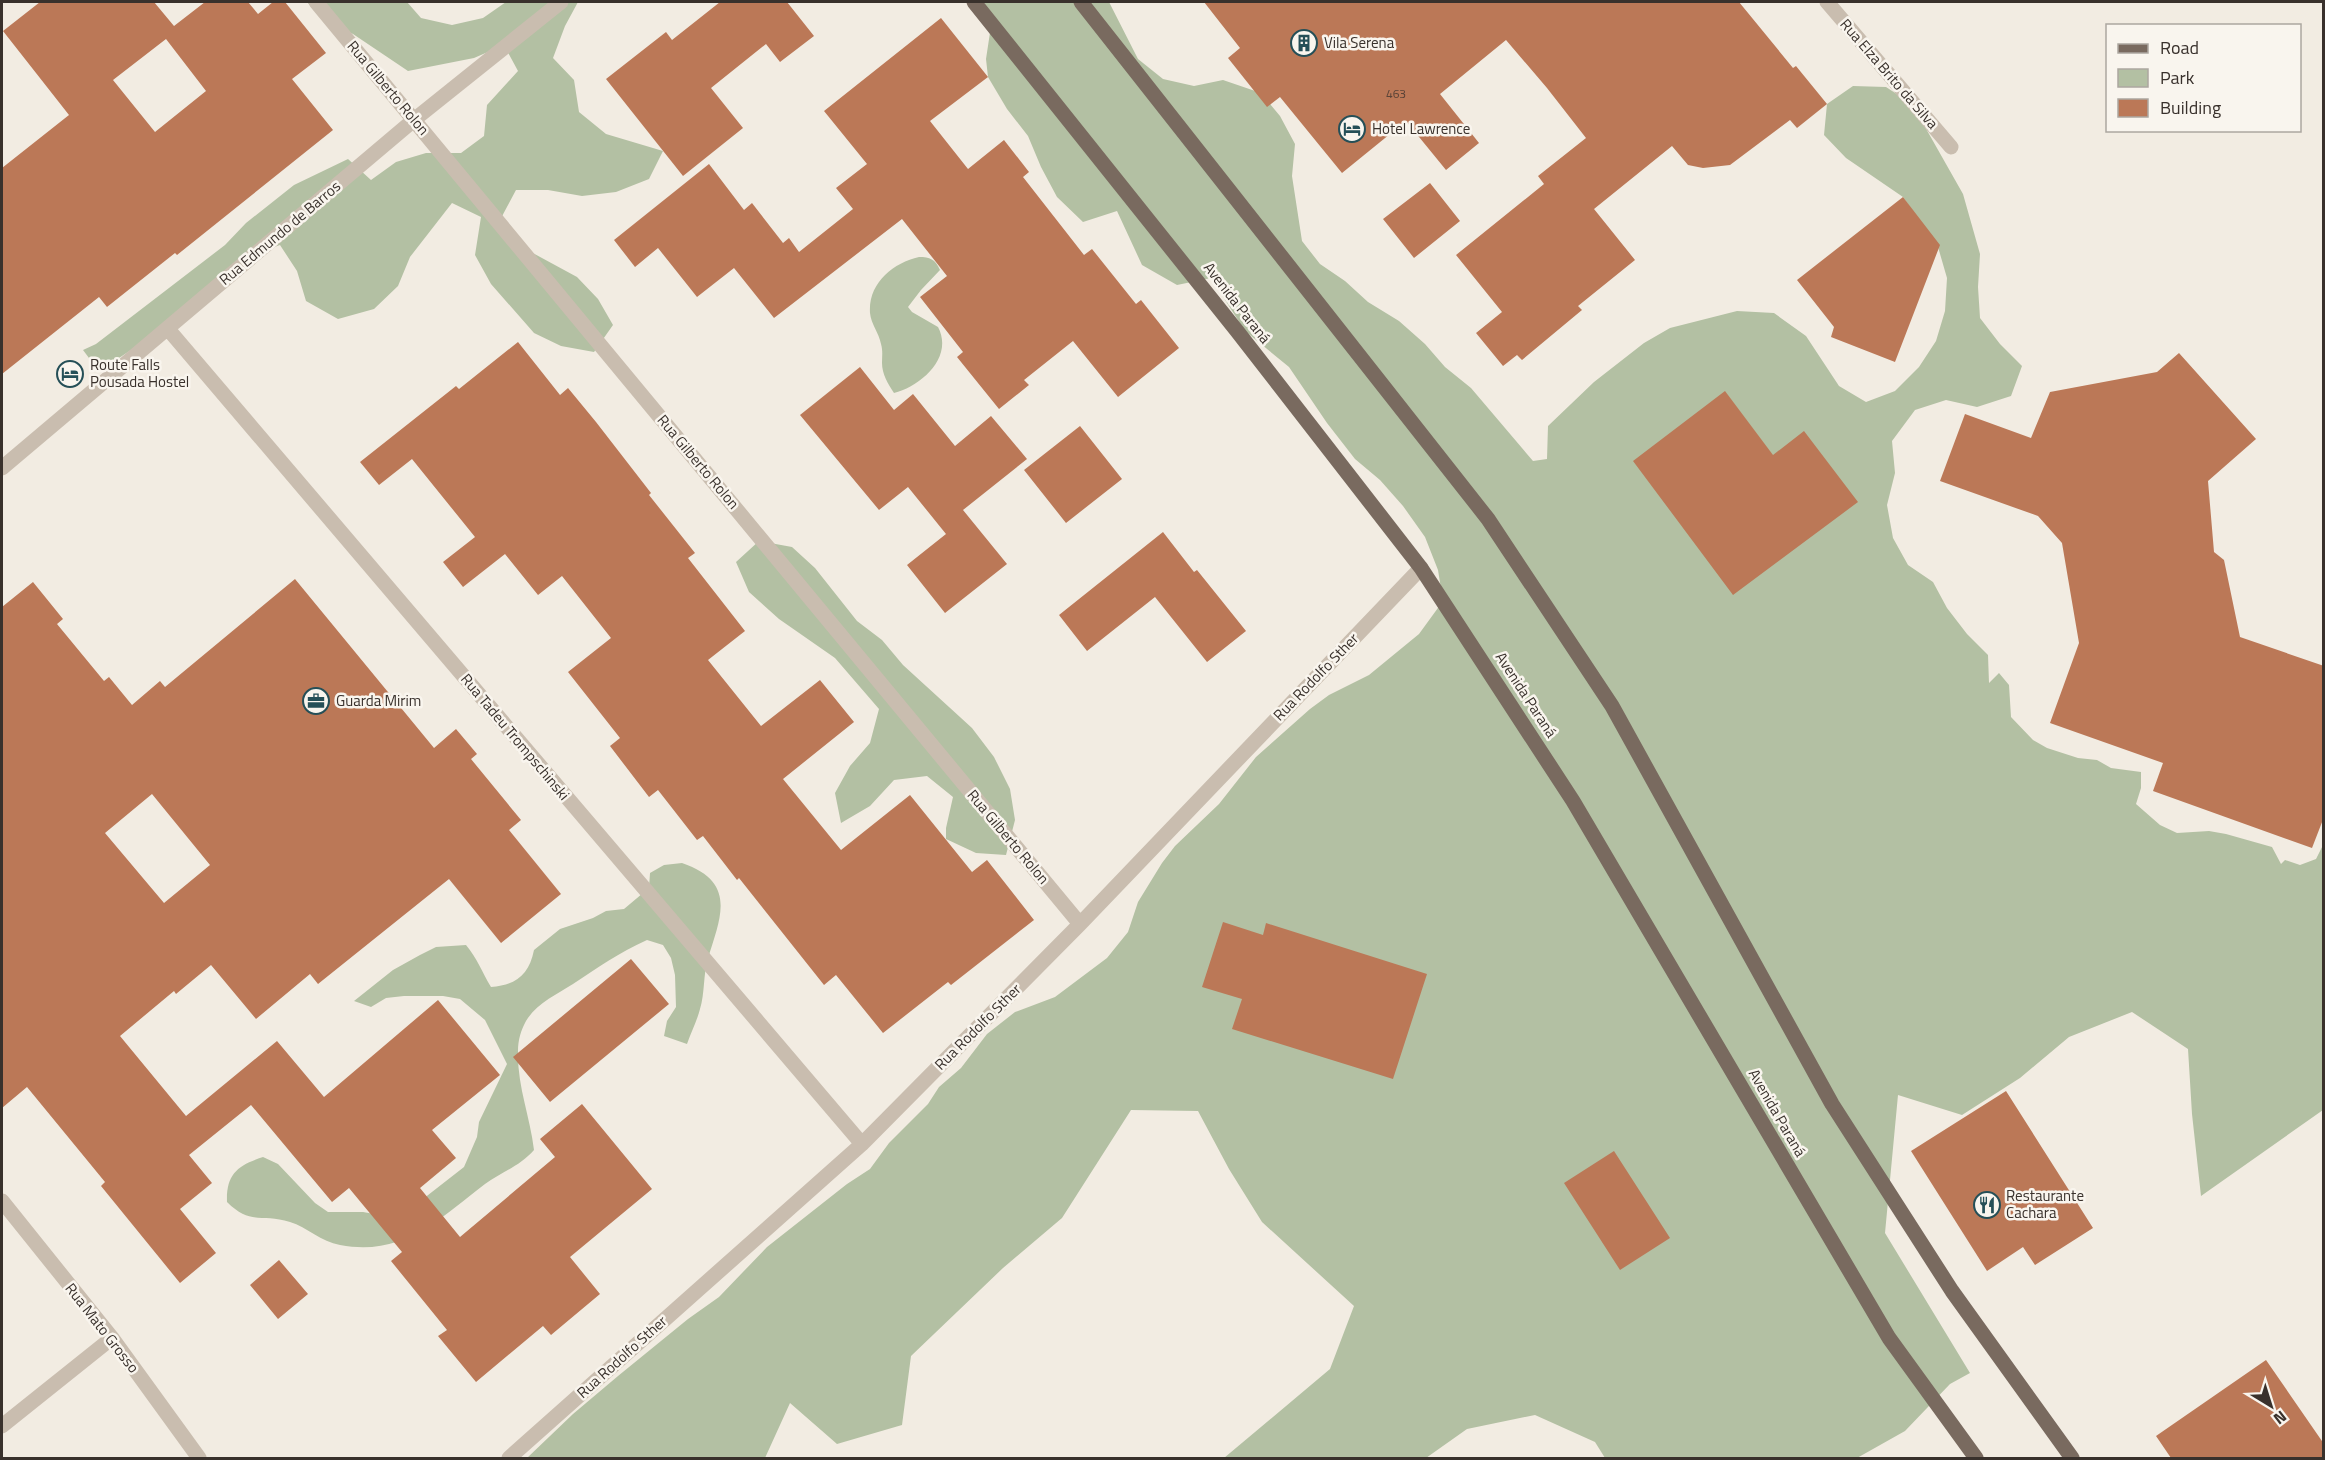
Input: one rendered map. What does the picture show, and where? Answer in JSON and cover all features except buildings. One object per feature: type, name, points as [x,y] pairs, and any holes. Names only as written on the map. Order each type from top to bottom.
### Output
[{"type":"main road","name":"Avenida Paraná","points":[[974,2],[1237,331],[1421,568],[1573,801],[1888,1338],[1976,1458]]},
{"type":"main road","points":[[1081,2],[1488,519],[1612,706],[1832,1104],[1952,1291],[2072,1458]]},
{"type":"street","name":"Rua Gilberto Rolon","points":[[316,2],[1080,924]]},
{"type":"street","name":"Rua Edmundo de Barros","points":[[2,468],[415,119],[561,2]]},
{"type":"street","name":"Rua Elza Brito da Silva","points":[[1827,2],[1952,147]]},
{"type":"street","name":"Rua Tadeu Trompschinski","points":[[168,329],[862,1144]]},
{"type":"street","name":"Rua Rodolfo Sther","points":[[509,1458],[862,1144],[1080,924],[1421,568]]},
{"type":"street","name":"Rua Mato Grosso","points":[[2,1201],[112,1338],[199,1458]]},
{"type":"street","points":[[2,1426],[112,1338]]},
{"type":"green space","points":[[307,2],[407,2],[421,18],[452,25],[483,18],[506,2],[578,2],[565,26],[553,58],[574,80],[579,112],[606,134],[663,151],[649,179],[616,192],[582,196],[548,190],[516,190],[500,220],[518,245],[577,277],[598,299],[613,325],[594,352],[561,346],[534,333],[491,284],[475,255],[481,217],[452,203],[410,257],[398,286],[374,309],[338,319],[306,301],[297,271],[280,245],[249,256],[137,346],[110,364],[95,366],[83,350],[96,344],[225,245],[246,223],[294,185],[348,159],[371,180],[396,162],[426,153],[461,153],[484,136],[487,105],[518,71],[504,45],[474,58],[408,71],[353,34],[323,20]]},
{"type":"green space","points":[[984,2],[1109,2],[1138,59],[1163,79],[1194,86],[1223,80],[1261,93],[1280,116],[1295,144],[1292,176],[1302,241],[1320,264],[1345,281],[1368,302],[1399,321],[1425,344],[1445,367],[1471,388],[1533,461],[1547,459],[1548,426],[1594,382],[1644,343],[1670,328],[1737,311],[1774,313],[1806,336],[1839,386],[1866,402],[1895,391],[1919,367],[1936,341],[1945,311],[1947,278],[1938,247],[1903,197],[1846,158],[1824,135],[1827,104],[1853,86],[1886,87],[1912,104],[1963,194],[1980,254],[1978,287],[1980,318],[2000,344],[2022,366],[2011,396],[1977,407],[1946,400],[1915,410],[1892,441],[1895,473],[1887,505],[1893,538],[1908,565],[1933,582],[1947,608],[1967,634],[1988,655],[1989,683],[1999,673],[2009,685],[2011,717],[2033,740],[2047,748],[2078,758],[2097,760],[2111,768],[2141,772],[2141,788],[2136,804],[2160,825],[2177,833],[2209,831],[2272,847],[2281,864],[2285,860],[2300,865],[2316,859],[2323,845],[2323,1110],[2201,1196],[2188,1049],[2132,1012],[2069,1037],[2020,1078],[1962,1115],[1898,1095],[1885,1233],[1970,1373],[1950,1384],[1905,1431],[1857,1458],[1605,1458],[1595,1442],[1535,1415],[1467,1429],[1426,1458],[1224,1458],[1330,1369],[1354,1306],[1262,1222],[1229,1169],[1198,1111],[1131,1110],[1062,1218],[1003,1268],[911,1356],[902,1425],[837,1444],[790,1403],[765,1458],[527,1458],[573,1414],[618,1376],[719,1297],[767,1247],[847,1184],[870,1169],[889,1143],[928,1104],[939,1087],[961,1068],[987,1034],[1015,1012],[1055,997],[1107,958],[1128,932],[1138,902],[1162,863],[1175,846],[1219,804],[1256,757],[1310,709],[1329,695],[1369,675],[1419,634],[1443,601],[1438,570],[1425,537],[1403,506],[1380,480],[1355,459],[1289,367],[1245,331],[1211,278],[1177,285],[1142,265],[1117,211],[1083,222],[1057,197],[1028,136],[1007,109],[988,77],[986,59],[991,26]]},
{"type":"green space","points":[[919,257],[932,259],[940,270],[908,307],[912,312],[938,327],[942,338],[942,349],[932,369],[924,377],[915,384],[894,393],[883,371],[882,347],[871,317],[870,302],[873,292],[884,276],[900,264]]},
{"type":"green space","points":[[759,541],[792,547],[815,568],[857,621],[882,640],[903,665],[972,728],[994,757],[1010,789],[1015,820],[1006,855],[976,853],[946,839],[946,828],[953,797],[927,776],[894,780],[870,806],[841,823],[835,793],[850,766],[870,743],[879,709],[835,658],[779,619],[749,592],[736,562]]},
{"type":"green space","points":[[682,863],[711,880],[718,890],[720,902],[717,928],[706,964],[702,1003],[687,1044],[664,1036],[667,1021],[676,1007],[675,975],[671,958],[663,945],[647,940],[618,955],[541,1004],[530,1015],[520,1035],[518,1064],[534,1150],[436,1222],[401,1240],[383,1245],[362,1247],[340,1245],[320,1238],[290,1222],[250,1217],[227,1202],[229,1184],[235,1172],[247,1163],[263,1157],[278,1164],[315,1203],[328,1212],[363,1212],[380,1215],[414,1206],[464,1167],[477,1137],[479,1122],[507,1064],[485,1020],[460,999],[443,996],[404,996],[386,998],[371,1007],[354,1001],[393,970],[436,947],[466,945],[491,987],[508,984],[525,972],[534,950],[560,929],[606,911],[624,909],[649,888],[650,873],[664,865]]},
{"type":"place","name":"Vila Serena","points":[[1304,43]]},
{"type":"place","name":"Hotel Lawrence","points":[[1352,129]]},
{"type":"place","name":"Route Falls Pousada Hostel","points":[[70,374]]},
{"type":"place","name":"Guarda Mirim","points":[[316,701]]},
{"type":"place","name":"Restaurante Cachara","points":[[1987,1205]]}]
